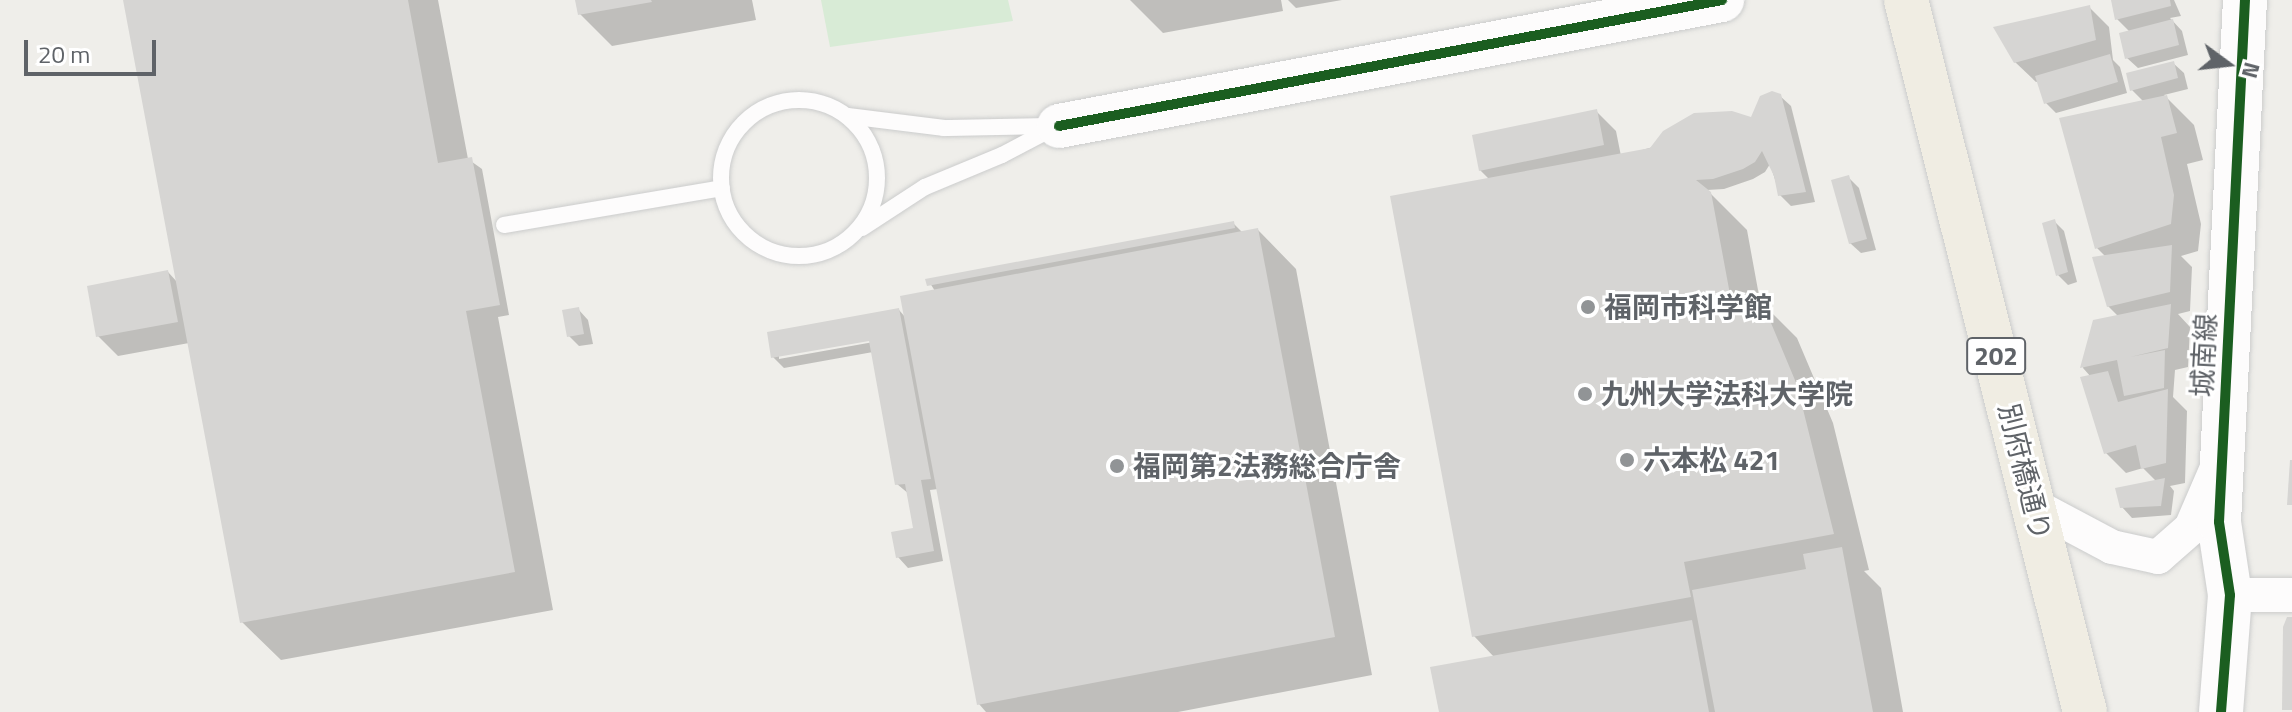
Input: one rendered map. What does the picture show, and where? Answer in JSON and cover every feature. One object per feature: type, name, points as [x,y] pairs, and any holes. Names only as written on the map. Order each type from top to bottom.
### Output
[{"type":"highway","name":"別府橋通り","points":[[1906,0],[2085,712]]},
{"type":"street","points":[[1059,126],[1722,0]]},
{"type":"street","name":"城南線","points":[[2221,712],[2230,595],[2219,522],[2245,0]]},
{"type":"street","points":[[2033,505],[2112,547],[2158,557],[2191,528],[2223,455]]},
{"type":"street","points":[[2230,595],[2292,595]]},
{"type":"lane","points":[[855,233],[875,195],[877,175],[874,154],[864,133],[848,116],[827,104],[805,99],[781,101],[759,110],[742,125],[729,144],[722,165],[722,188],[728,209],[740,228],[757,244],[777,253],[798,256],[819,253],[855,233],[925,187],[1002,155],[1059,126]]},
{"type":"lane","points":[[848,116],[944,128],[1059,126]]},
{"type":"lane","points":[[504,225],[722,188]]},
{"type":"green space","points":[[821,0],[1008,0],[1013,21],[830,47]]},
{"type":"building","points":[[123,0],[408,0],[438,163],[472,157],[500,305],[466,311],[515,572],[240,623]]},
{"type":"building","points":[[575,0],[651,0],[652,2],[578,15]]},
{"type":"building","points":[[2111,0],[2170,0],[2171,6],[2115,20]]},
{"type":"building","points":[[2090,5],[2096,40],[2014,63],[1993,27]]},
{"type":"building","points":[[2173,19],[2179,45],[2125,59],[2119,33]]},
{"type":"building","points":[[2110,54],[2118,82],[2044,104],[2035,76]]},
{"type":"building","points":[[2174,61],[2178,78],[2130,91],[2126,73]]},
{"type":"building","name":"六本松 421","points":[[1772,91],[1781,94],[1806,192],[1778,196],[1774,176],[1762,151],[1755,162],[1743,169],[1713,179],[1696,180],[1711,192],[1732,305],[1761,299],[1797,385],[1834,534],[1684,562],[1691,597],[1472,637],[1390,196],[1650,148],[1663,131],[1694,113],[1732,111],[1751,117],[1760,96]]},
{"type":"building","points":[[2167,95],[2177,133],[2161,137],[2174,195],[2171,224],[2095,249],[2059,118]]},
{"type":"building","points":[[1597,109],[1604,145],[1479,171],[1472,135]]},
{"type":"building","points":[[1849,175],[1867,239],[1849,244],[1831,180]]},
{"type":"building","points":[[2055,219],[2068,272],[2056,276],[2042,223]]},
{"type":"building","points":[[1234,221],[1235,228],[927,286],[925,279]]},
{"type":"building","name":"福岡第2法務総合庁舎","points":[[1258,228],[1335,637],[977,705],[900,296]]},
{"type":"building","points":[[2172,245],[2170,292],[2107,307],[2092,257]]},
{"type":"building","points":[[168,270],[178,322],[96,337],[87,286]]},
{"type":"building","points":[[2171,304],[2168,348],[2130,357],[2165,350],[2164,388],[2124,396],[2117,360],[2080,368],[2093,320]]},
{"type":"building","points":[[579,307],[584,334],[567,337],[562,310]]},
{"type":"building","points":[[899,308],[931,479],[921,480],[934,551],[896,558],[891,532],[913,528],[905,484],[895,485],[869,341],[771,358],[767,332]]},
{"type":"building","points":[[2108,371],[2118,402],[2168,389],[2166,463],[2141,469],[2136,445],[2104,454],[2080,377]]},
{"type":"building","points":[[2290,460],[2292,505],[2287,505]]},
{"type":"building","points":[[2165,478],[2161,506],[2120,508],[2115,488]]},
{"type":"building","points":[[1842,547],[1873,712],[1715,712],[1692,590],[1806,569],[1803,554]]},
{"type":"building","points":[[2287,617],[2292,617],[2292,710],[2282,710],[2283,627]]},
{"type":"building","points":[[1692,620],[1709,712],[1439,712],[1430,667]]},
{"type":"cycle path","points":[[1059,126],[1722,0]]},
{"type":"cycle path","points":[[2221,712],[2230,595],[2219,522],[2245,0]]},
{"type":"place","name":"福岡市科学館","points":[[1588,307]]},
{"type":"place","name":"九州大学法科大学院","points":[[1585,394]]},
{"type":"place","name":"六本松 421","points":[[1627,460]]},
{"type":"place","name":"福岡第2法務総合庁舎","points":[[1117,466]]}]
